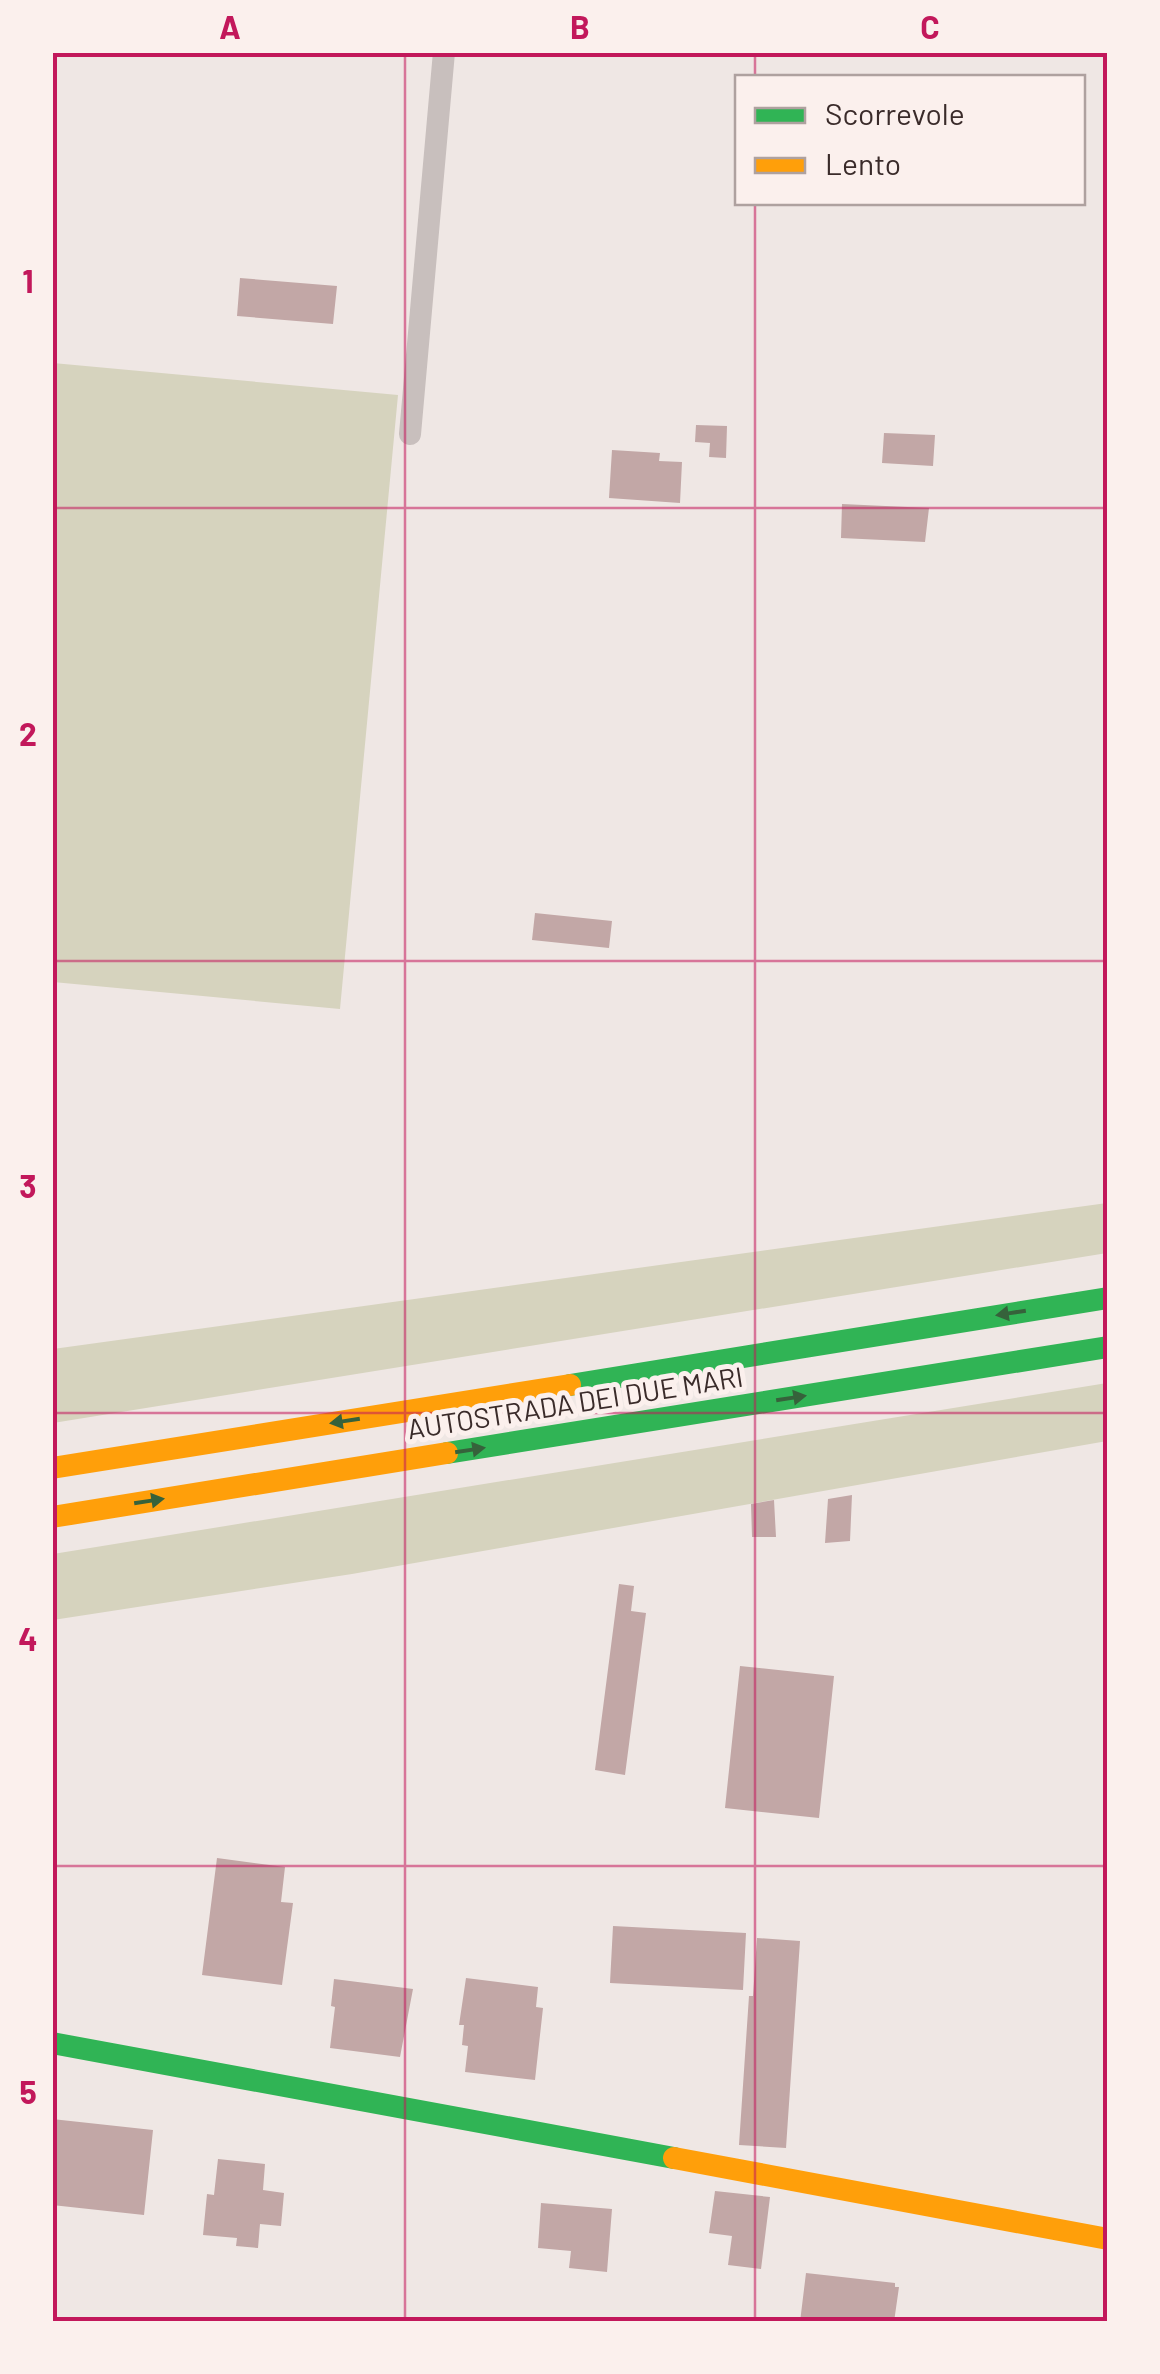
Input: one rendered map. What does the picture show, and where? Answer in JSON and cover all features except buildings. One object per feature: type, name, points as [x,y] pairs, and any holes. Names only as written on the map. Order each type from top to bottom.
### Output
[{"type":"main road","name":"AUTOSTRADA DEI DUE MARI","points":[[52,1468],[1108,1298]]},
{"type":"main road","name":"AUTOSTRADA DEI DUE MARI","points":[[52,1517],[1108,1347]]},
{"type":"main road","points":[[52,2042],[1108,2239]]},
{"type":"lane","points":[[410,434],[444,52]]},
{"type":"shaded area","points":[[53,363],[398,395],[340,1009],[53,982]]},
{"type":"shaded area","points":[[1107,1203],[1107,1253],[53,1423],[53,1349]]},
{"type":"shaded area","points":[[1107,1383],[1107,1441],[352,1574],[53,1620],[53,1554]]},
{"type":"traffic: fast","points":[[570,1385],[1108,1298]]},
{"type":"traffic: fast","points":[[447,1453],[1108,1347]]},
{"type":"traffic: fast","points":[[52,2043],[674,2158]]},
{"type":"traffic: slow","points":[[52,1468],[570,1385]]},
{"type":"traffic: slow","points":[[52,1517],[447,1453]]},
{"type":"traffic: slow","points":[[674,2158],[1108,2239]]}]
